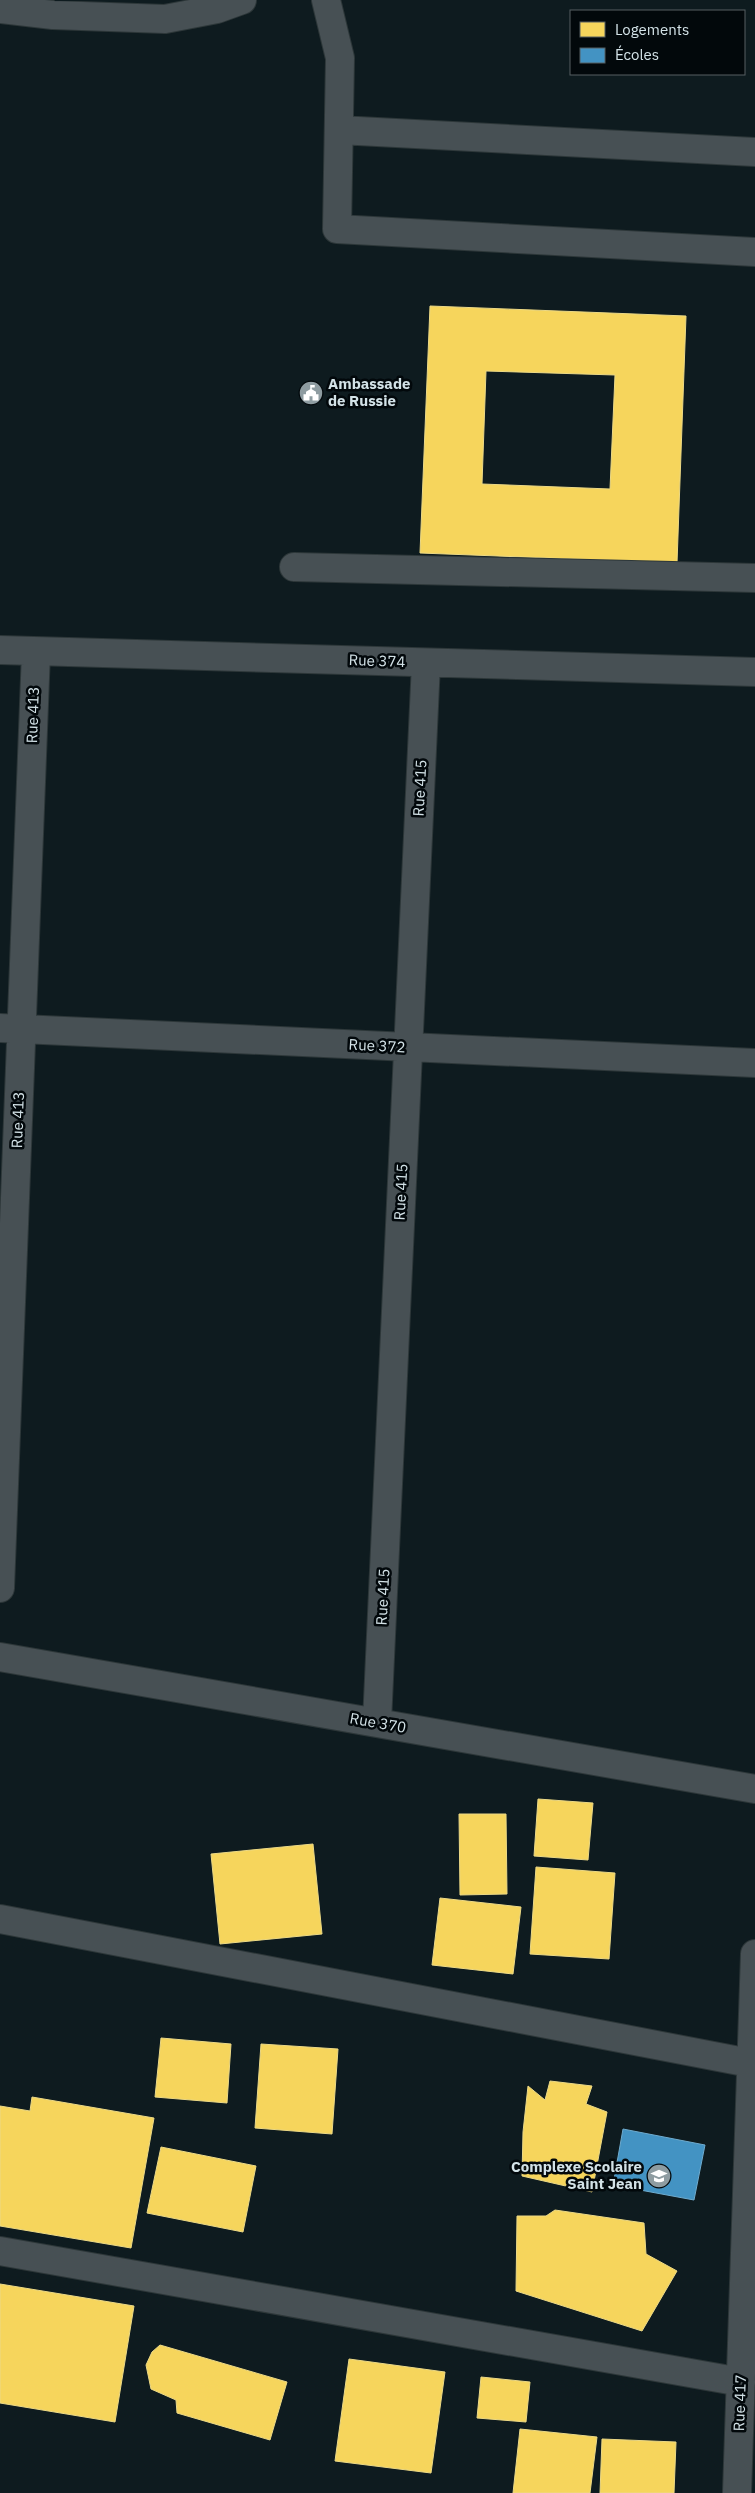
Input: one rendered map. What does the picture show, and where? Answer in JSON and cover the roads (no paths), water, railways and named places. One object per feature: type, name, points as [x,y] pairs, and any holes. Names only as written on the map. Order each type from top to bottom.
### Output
[{"type":"street","points":[[0,10],[53,15],[165,19],[242,0]]},
{"type":"street","points":[[326,0],[340,58],[337,229],[755,252]]},
{"type":"street","points":[[339,130],[755,152]]},
{"type":"street","points":[[294,567],[755,578]]},
{"type":"street","name":"Rue 374","points":[[0,650],[755,672]]},
{"type":"street","name":"Rue 413","points":[[0,1588],[11,1029],[36,652]]},
{"type":"street","name":"Rue 415","points":[[377,1722],[426,662]]},
{"type":"street","name":"Rue 372","points":[[11,1029],[755,1063]]},
{"type":"street","name":"Rue 370","points":[[0,1657],[755,1789]]},
{"type":"street","points":[[0,1919],[753,2064]]},
{"type":"street","name":"Rue 417","points":[[737,2493],[753,2064],[755,1954]]},
{"type":"street","points":[[0,2251],[741,2382]]},
{"type":"place","name":"Ambassade de Russie","points":[[311,393]]},
{"type":"place","name":"Complexe Scolaire Saint Jean","points":[[659,2176]]}]
